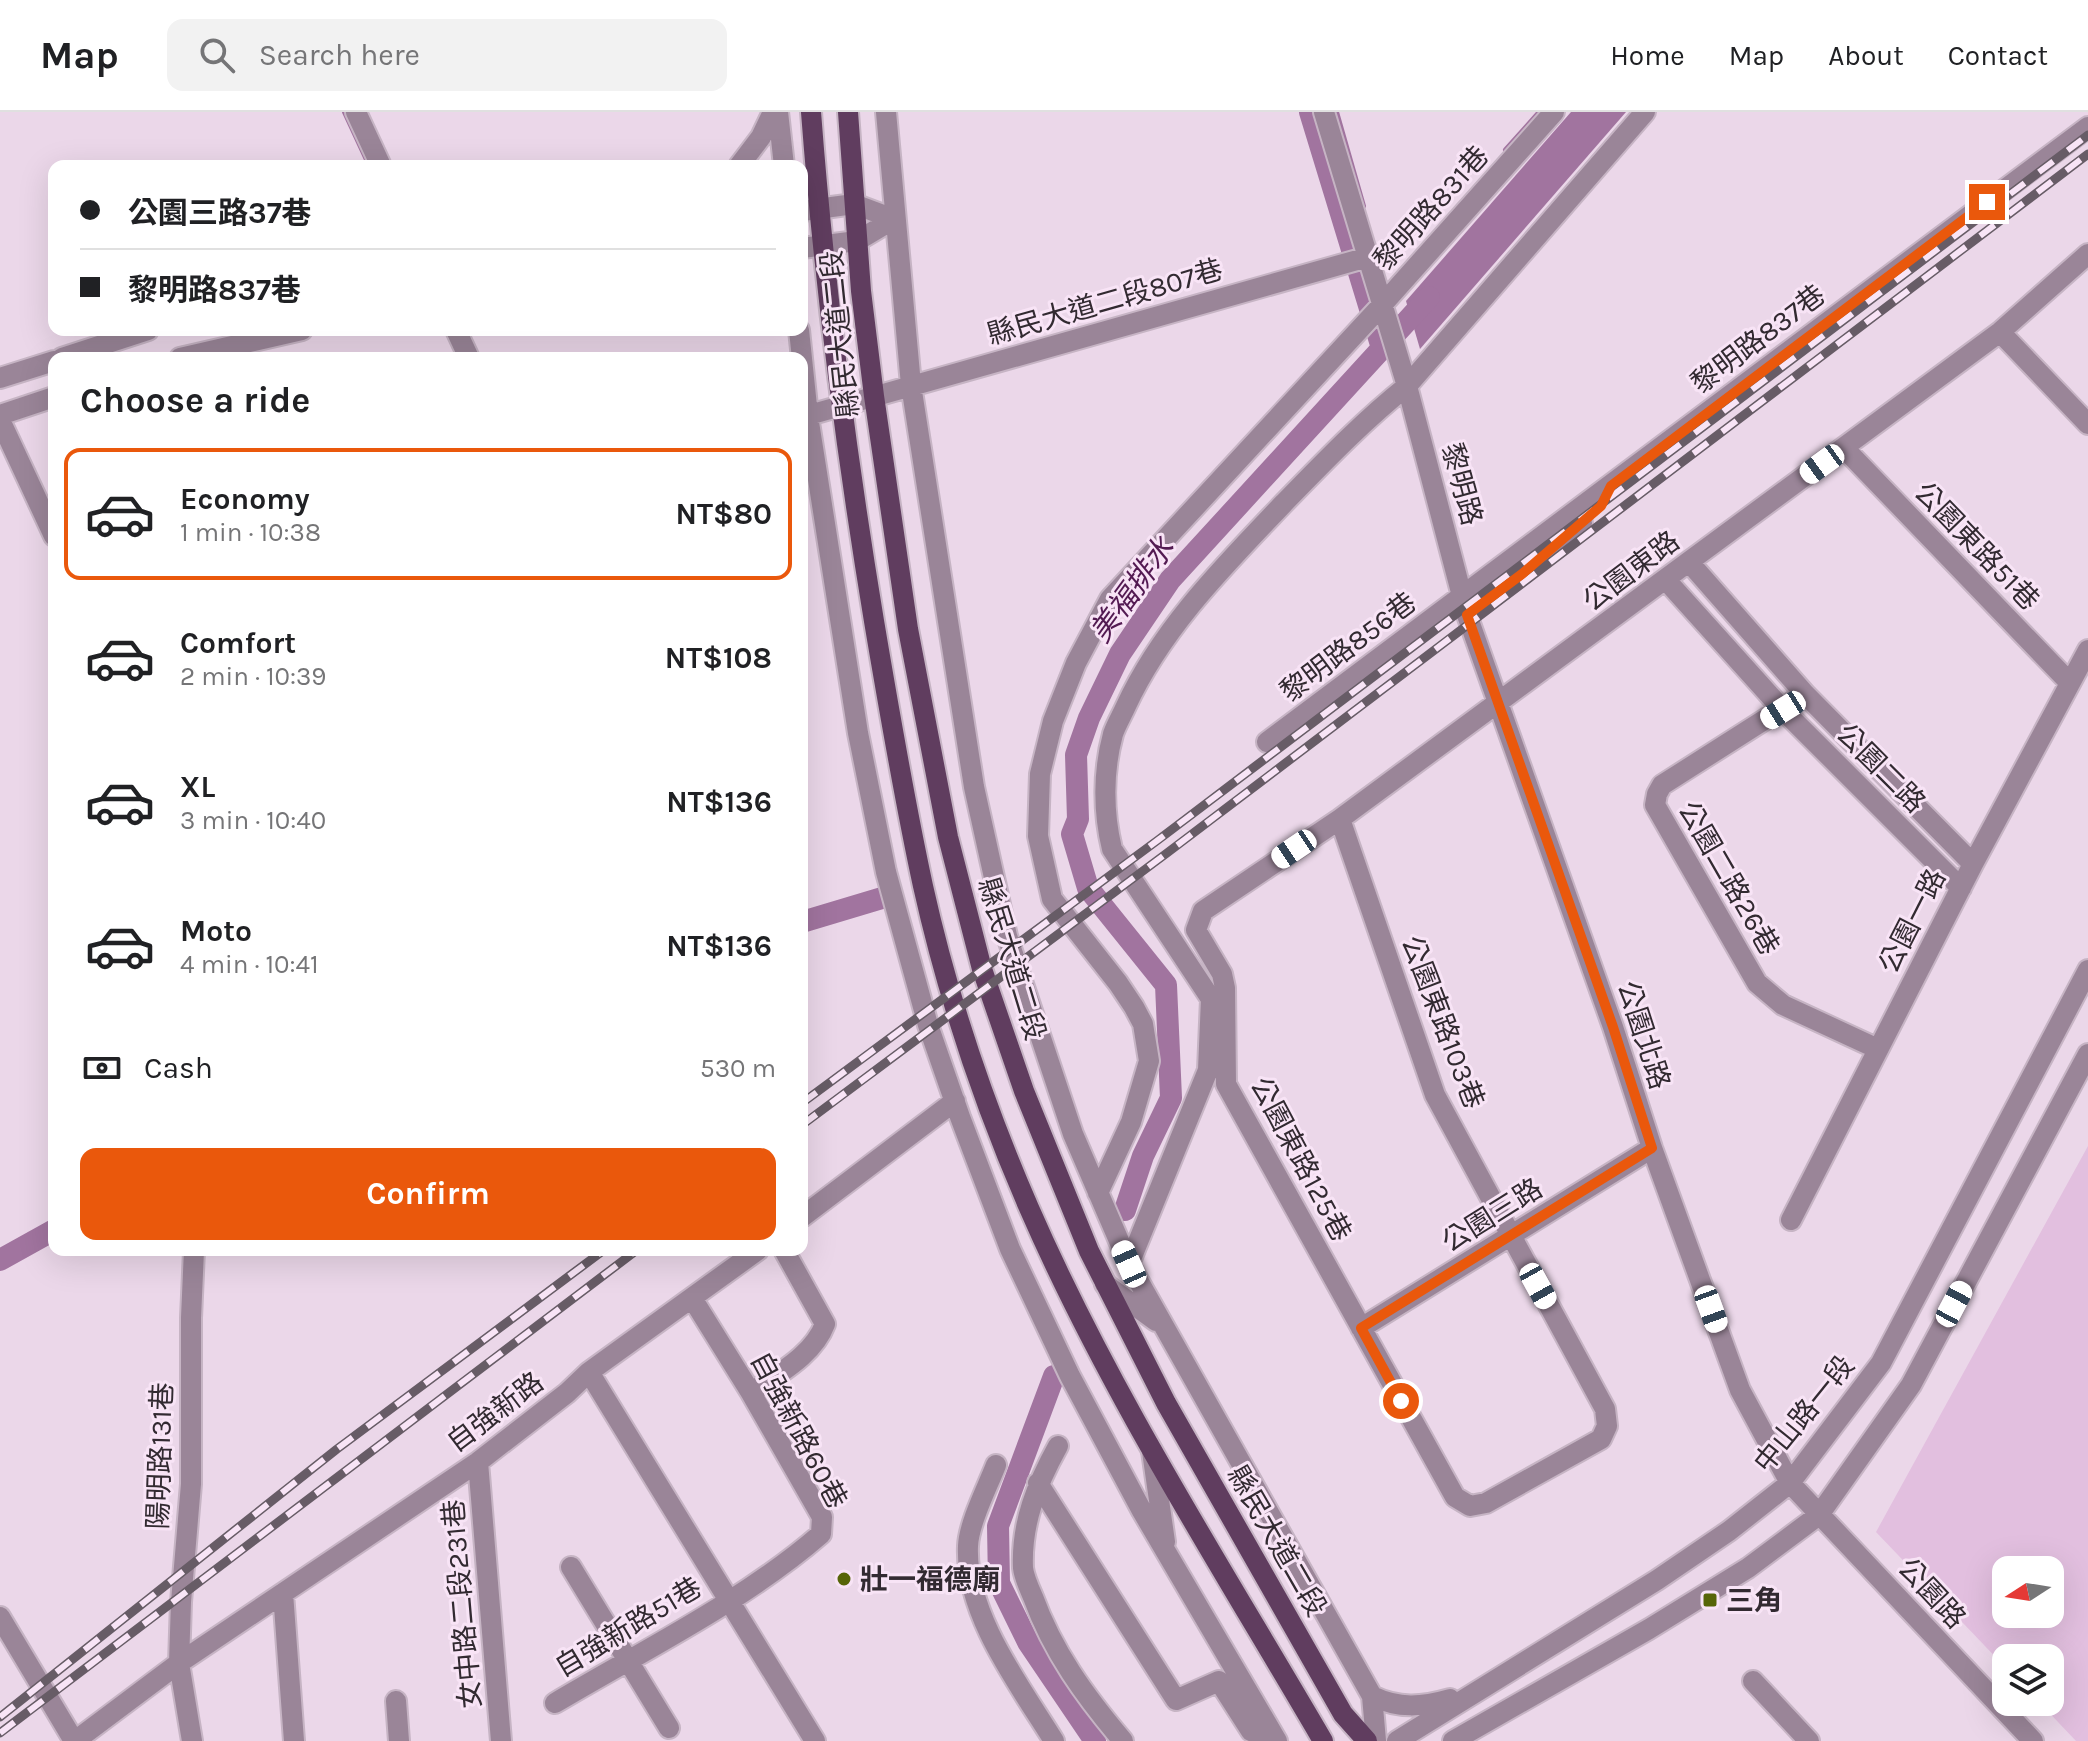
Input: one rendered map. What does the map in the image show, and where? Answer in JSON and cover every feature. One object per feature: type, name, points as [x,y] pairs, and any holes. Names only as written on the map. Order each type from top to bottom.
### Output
[{"type":"main road","name":"縣民大道二段","points":[[811,112],[812,247],[857,401],[911,644],[948,837],[982,969],[1024,1091],[1105,1284],[1166,1403],[1335,1701],[1367,1741]]},
{"type":"main road","name":"縣民大道二段","points":[[848,112],[857,241],[857,401],[896,756],[924,891],[951,989],[979,1078],[1028,1204],[1073,1305],[1323,1741]]},
{"type":"street","points":[[356,112],[378,160]]},
{"type":"street","points":[[744,160],[775,112]]},
{"type":"street","points":[[775,112],[783,160]]},
{"type":"street","name":"縣民大道二段","points":[[886,112],[911,385],[974,787],[1007,936],[1073,1134],[1129,1264],[1372,1696],[1376,1741]]},
{"type":"street","points":[[1324,112],[1382,305]]},
{"type":"street","name":"黎明路831巷","points":[[1098,1193],[1131,1122],[1149,1061],[1143,1024],[1134,1007],[1052,899],[1038,836],[1040,774],[1053,721],[1076,663],[1110,599],[1382,305],[1554,112]]},
{"type":"street","points":[[1129,1264],[1208,1070],[1211,999],[1112,849],[1106,823],[1106,782],[1114,733],[1138,680],[1182,615],[1365,419],[1407,386],[1645,112]]},
{"type":"street","name":"黎明路837巷","points":[[1465,606],[1611,486],[2088,127]]},
{"type":"street","points":[[810,210],[854,204],[894,219]]},
{"type":"street","points":[[812,247],[857,241],[894,219]]},
{"type":"street","name":"公園東路","points":[[1198,920],[1203,911],[1340,819],[2000,332],[2088,254]]},
{"type":"street","name":"縣民大道二段807巷","points":[[808,415],[1368,257]]},
{"type":"street","name":"黎明路","points":[[1382,305],[1407,386],[1465,606]]},
{"type":"street","points":[[2000,332],[2088,424]]},
{"type":"street","points":[[80,352],[130,336]]},
{"type":"street","points":[[206,352],[276,336]]},
{"type":"street","points":[[0,378],[48,363]]},
{"type":"street","points":[[48,399],[0,418],[48,523]]},
{"type":"street","name":"縣民大道二段","points":[[808,434],[858,733],[886,872],[928,1025],[955,1101],[1017,1263],[1070,1376],[1166,1552],[1275,1741]]},
{"type":"street","name":"公園東路51巷","points":[[1844,448],[2070,683]]},
{"type":"street","name":"公園二路","points":[[1689,562],[1805,694],[1973,864]]},
{"type":"street","name":"公園二路","points":[[1666,580],[1783,710],[1961,888]]},
{"type":"street","name":"公園北路","points":[[1465,606],[1613,1027],[1652,1148],[1740,1390],[1790,1483]]},
{"type":"street","name":"黎明路856巷","points":[[1267,742],[1465,606]]},
{"type":"street","name":"公園一路","points":[[1791,1220],[1973,864],[2088,650]]},
{"type":"street","name":"公園二路26巷","points":[[1805,694],[1662,785],[1655,805],[1757,983],[1783,1005],[1878,1049]]},
{"type":"street","name":"公園東路103巷","points":[[1340,819],[1435,1095],[1605,1409],[1607,1426],[1601,1439],[1486,1503],[1470,1506],[1455,1497],[1361,1328]]},
{"type":"street","name":"公園東路125巷","points":[[1198,920],[1196,930],[1222,974],[1225,988],[1226,1084],[1361,1328]]},
{"type":"street","name":"中山路一段","points":[[1397,1741],[1657,1580],[1729,1531],[1790,1483],[1881,1363],[2088,970]]},
{"type":"street","points":[[1453,1741],[1736,1576],[1819,1515],[1911,1385],[2088,1054]]},
{"type":"street","points":[[808,1212],[955,1101]]},
{"type":"street","name":"公園三路","points":[[1361,1328],[1652,1148]]},
{"type":"street","name":"陽明路131巷","points":[[192,1741],[179,1663],[191,1484],[194,1256]]},
{"type":"street","name":"自強新路","points":[[75,1741],[179,1663],[478,1462],[567,1393],[589,1372],[750,1256]]},
{"type":"street","points":[[751,1393],[811,1348],[820,1339],[825,1324],[787,1256]]},
{"type":"street","points":[[1105,1284],[1162,1326]]},
{"type":"street","name":"自強新路60巷","points":[[692,1298],[822,1517],[821,1534],[795,1557],[730,1599]]},
{"type":"street","points":[[589,1372],[815,1741]]},
{"type":"street","points":[[1058,1446],[1038,1483],[1025,1531],[1023,1571],[1046,1633],[1093,1705],[1123,1741]]},
{"type":"street","points":[[1152,1447],[1166,1552]]},
{"type":"street","name":"女中路二段231巷","points":[[478,1462],[501,1741]]},
{"type":"street","points":[[996,1465],[968,1545],[971,1573],[990,1638],[1054,1741]]},
{"type":"street","points":[[1038,1483],[1176,1700],[1219,1681],[1251,1731],[1275,1741]]},
{"type":"street","name":"公園路","points":[[1790,1483],[2033,1741]]},
{"type":"street","points":[[571,1567],[669,1728]]},
{"type":"street","points":[[283,1593],[294,1741]]},
{"type":"street","name":"自強新路51巷","points":[[555,1703],[730,1599]]},
{"type":"street","points":[[0,1617],[75,1741]]},
{"type":"street","points":[[1753,1681],[1809,1741]]},
{"type":"street","points":[[1372,1696],[1386,1703],[1412,1707],[1473,1693]]},
{"type":"street","points":[[396,1701],[399,1741]]},
{"type":"shaded area","points":[[1571,112],[1626,112],[1420,349],[1406,301]]},
{"type":"shaded area","points":[[2088,1146],[2088,1741],[2076,1741],[2052,1716],[2064,1716],[2064,1644],[1992,1644],[1992,1653],[1876,1532]]},
{"type":"waterway","points":[[345,112],[367,160]]},
{"type":"waterway","points":[[1310,112],[1382,348]]},
{"type":"waterway","points":[[1336,112],[1363,206]]},
{"type":"waterway","points":[[1506,150],[1540,112]]},
{"type":"waterway","name":"美福排水","points":[[1125,1210],[1143,1156],[1171,1098],[1166,985],[1088,888],[1072,834],[1078,819],[1076,755],[1089,718],[1120,654],[1170,580],[1429,297]]},
{"type":"waterway","points":[[808,920],[882,898]]},
{"type":"waterway","points":[[0,1260],[48,1233]]},
{"type":"waterway","points":[[1054,1376],[998,1526],[999,1583],[1028,1642],[1095,1741]]},
{"type":"railway","points":[[808,1099],[1158,840],[2088,135]]},
{"type":"railway","points":[[808,1121],[1167,853],[2088,154]]},
{"type":"railway","points":[[0,1717],[337,1449],[596,1256]]},
{"type":"railway","points":[[0,1733],[629,1256]]},
{"type":"place","name":"壯一福德廟","points":[[844,1579]]},
{"type":"place","name":"三角","points":[[1710,1600]]},
{"type":"route","points":[[1401,1401],[1361,1328],[1652,1148],[1613,1027],[1467,615],[1522,574],[1601,506],[1611,486],[1987,202]]}]
